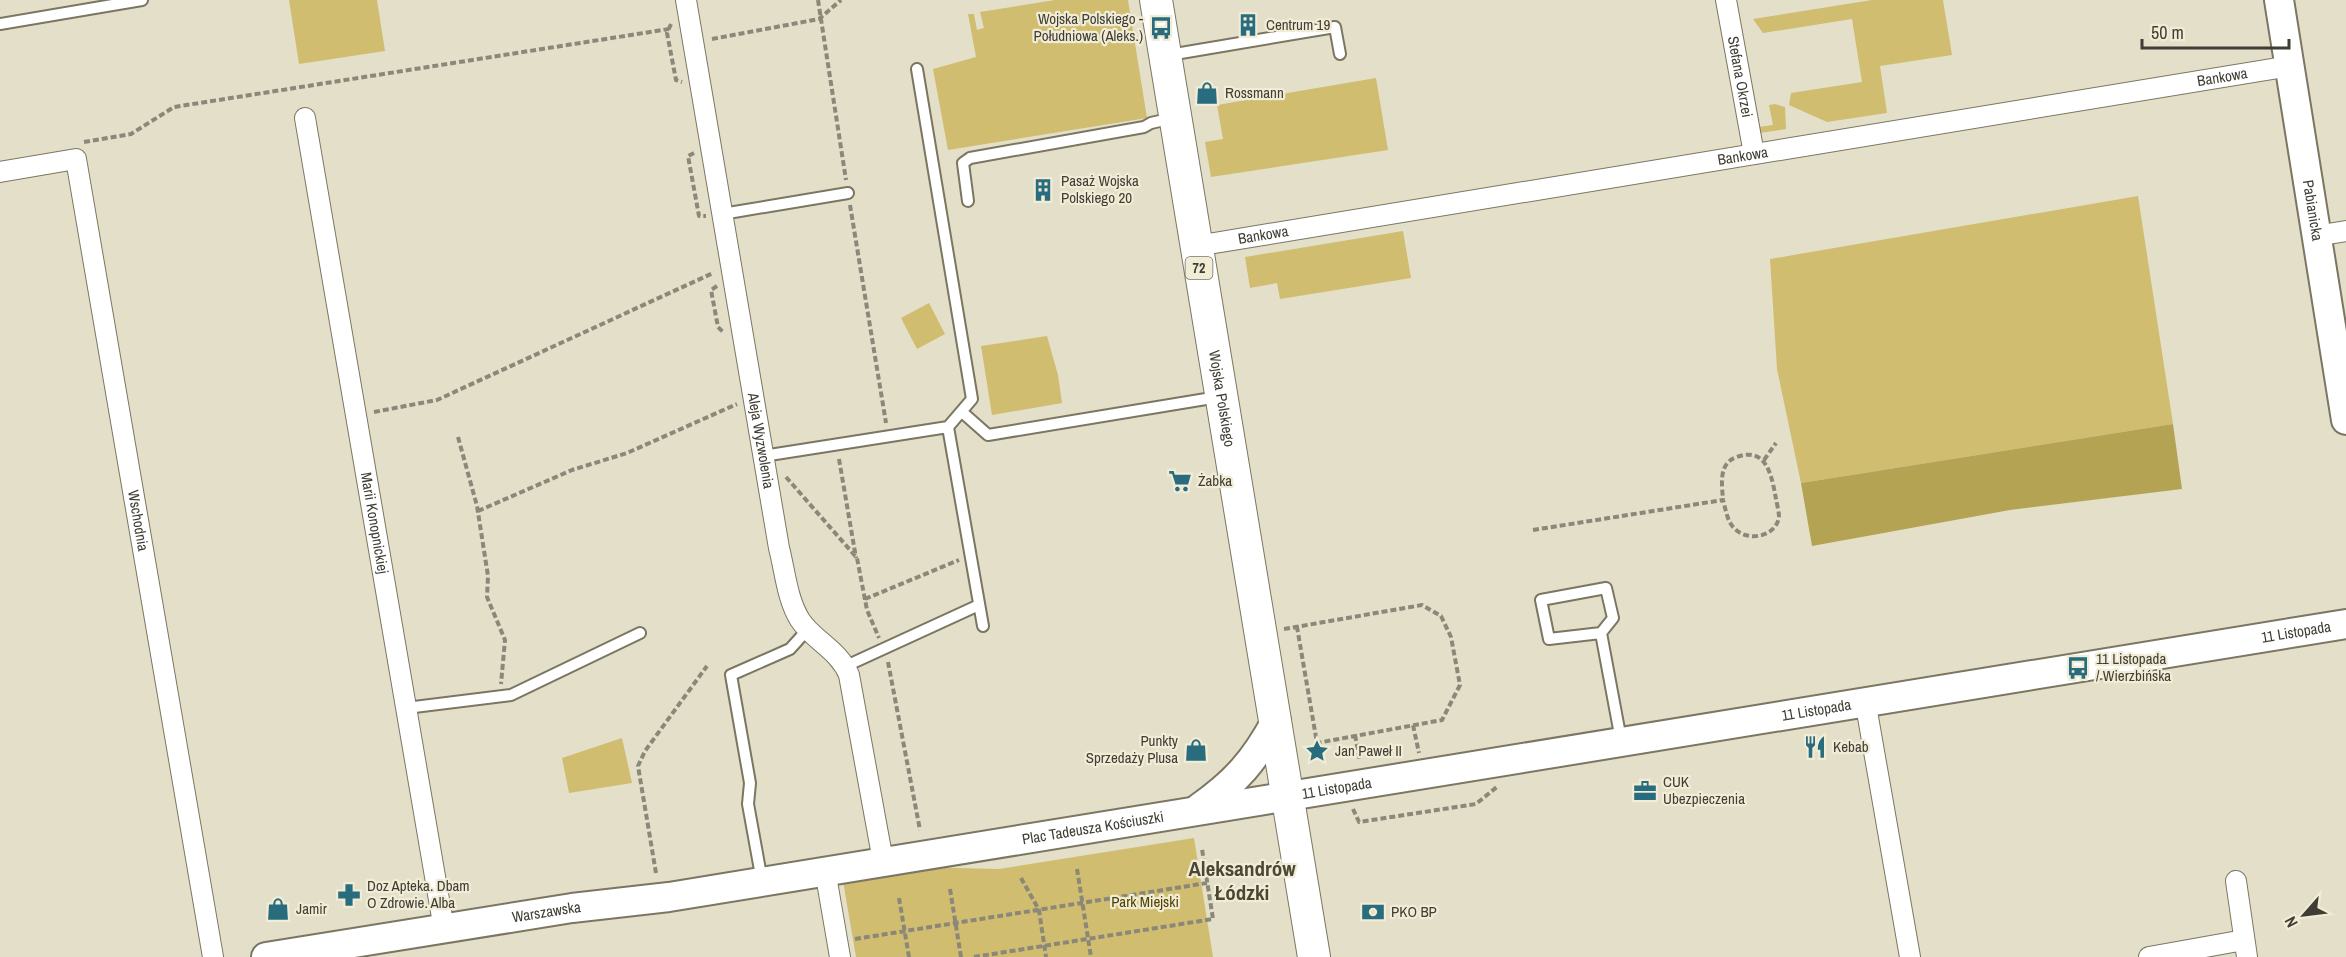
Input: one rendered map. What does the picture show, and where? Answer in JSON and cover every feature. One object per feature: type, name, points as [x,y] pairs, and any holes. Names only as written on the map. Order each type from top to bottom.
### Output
[{"type":"main road","name":"Wojska Polskiego","points":[[1156,0],[1287,796]]},
{"type":"main road","name":"72","points":[[1287,796],[1314,957]]},
{"type":"street","name":"Aleja Wyzwolenia","points":[[686,0],[722,213],[772,454],[779,548],[793,606],[808,629],[839,656],[846,666]]},
{"type":"street","name":"Stefana Okrzei","points":[[1726,0],[1754,154]]},
{"type":"street","name":"Pabianicka","points":[[2279,0],[2346,420]]},
{"type":"street","name":"Bankowa","points":[[1196,246],[2290,66]]},
{"type":"street","name":"Marii Konopnickiej","points":[[305,118],[444,929]]},
{"type":"street","name":"Wschodnia","points":[[0,172],[76,159],[213,957]]},
{"type":"street","points":[[2315,236],[2346,231]]},
{"type":"street","name":"11 Listopada","points":[[1287,796],[1865,700],[2346,624]]},
{"type":"street","points":[[846,666],[883,861]]},
{"type":"street","points":[[1865,700],[1910,957]]},
{"type":"street","points":[[1195,811],[1220,794],[1250,764],[1276,721]]},
{"type":"street","name":"Plac Tadeusza Kościuszki","points":[[825,870],[1287,796]]},
{"type":"street","points":[[825,870],[838,949]]},
{"type":"street","name":"Warszawska","points":[[266,957],[762,882],[825,870]]},
{"type":"street","points":[[2149,957],[2246,948],[2236,881]]},
{"type":"lane","points":[[0,24],[142,0]]},
{"type":"lane","points":[[1165,56],[1335,27],[1340,54]]},
{"type":"lane","points":[[772,454],[948,428],[972,399],[917,69]]},
{"type":"lane","points":[[968,201],[963,163],[970,158],[1144,127],[1155,121],[1175,117]]},
{"type":"lane","points":[[722,213],[848,193]]},
{"type":"lane","points":[[962,412],[988,435],[1221,396]]},
{"type":"lane","points":[[948,428],[982,626]]},
{"type":"lane","points":[[1601,633],[1549,639],[1541,600],[1606,588],[1613,618],[1601,633],[1621,740]]},
{"type":"lane","points":[[846,666],[979,605]]},
{"type":"lane","points":[[762,882],[748,804],[750,783],[731,675],[790,649],[808,629]]},
{"type":"lane","points":[[406,708],[511,695],[640,633]]},
{"type":"path","points":[[818,0],[819,20],[888,437]]},
{"type":"path","points":[[712,39],[819,20],[841,0]]},
{"type":"path","points":[[77,143],[131,134],[174,107],[669,29]]},
{"type":"path","points":[[711,29],[714,50]]},
{"type":"path","points":[[356,415],[437,400],[719,270]]},
{"type":"path","points":[[478,511],[572,470],[627,453],[740,403]]},
{"type":"path","points":[[458,437],[478,511],[488,576],[487,597],[505,640],[500,697]]},
{"type":"path","points":[[1764,460],[1776,443]]},
{"type":"path","points":[[836,445],[867,610],[884,648],[920,830]]},
{"type":"path","points":[[772,454],[786,477],[857,558]]},
{"type":"path","points":[[1746,454],[1764,460],[1772,475],[1779,517],[1774,527],[1755,537],[1743,535],[1734,529],[1728,519],[1723,500],[1721,476],[1725,465],[1734,457],[1746,454]]},
{"type":"path","points":[[1533,530],[1723,500]]},
{"type":"path","points":[[865,598],[969,556]]},
{"type":"path","points":[[1278,630],[1422,605],[1441,616],[1451,637],[1460,685],[1442,720],[1317,742],[1297,627]]},
{"type":"path","points":[[656,873],[638,766],[645,751],[706,666]]},
{"type":"path","points":[[1413,725],[1420,755]]},
{"type":"path","points":[[1355,735],[1361,765]]},
{"type":"path","points":[[974,957],[1213,919],[1202,849]]},
{"type":"path","points":[[1077,869],[1091,957]]},
{"type":"path","points":[[1021,878],[1039,910],[1046,957]]},
{"type":"path","points":[[838,949],[904,931],[1207,883]]},
{"type":"path","points":[[950,890],[961,957]]},
{"type":"path","points":[[899,898],[909,957]]},
{"type":"green space","points":[[289,0],[377,0],[385,51],[299,64]]},
{"type":"green space","points":[[1055,0],[1128,0],[1147,118],[948,150],[933,69],[976,57],[968,14],[974,14],[977,30],[984,28],[980,12]]},
{"type":"green space","points":[[1872,0],[1943,0],[1952,55],[1880,66],[1887,113],[1827,122],[1789,105],[1791,93],[1862,82],[1852,19],[1763,33],[1753,19]]},
{"type":"green space","points":[[1376,78],[1388,150],[1211,177],[1205,142],[1223,139],[1217,105]]},
{"type":"green space","points":[[1769,105],[1785,107],[1786,129],[1760,133],[1759,127],[1773,125]]},
{"type":"green space","points":[[2138,196],[2173,424],[1801,483],[1777,369],[1770,259]]},
{"type":"green space","points":[[1403,231],[1411,278],[1280,299],[1277,283],[1250,288],[1245,257]]},
{"type":"green space","points":[[929,303],[945,334],[917,349],[901,318]]},
{"type":"green space","points":[[1047,336],[1058,375],[1062,403],[992,415],[981,346]]},
{"type":"green space","points":[[622,738],[632,783],[569,793],[562,758]]},
{"type":"green space","name":"Park Miejski","points":[[1194,838],[1213,957],[856,957],[843,881],[916,867],[999,869]]},
{"type":"shaded area","points":[[2173,424],[2182,489],[2010,510],[1812,546],[1801,483]]},
{"type":"place","name":"Centrum 19","points":[[1248,25]]},
{"type":"place","name":"Wojska Polskiego - Południowa (Aleks.)","points":[[1161,28]]},
{"type":"place","name":"Rossmann","points":[[1207,93]]},
{"type":"place","name":"Pasaż Wojska Polskiego 20","points":[[1043,190]]},
{"type":"place","name":"Żabka","points":[[1180,481]]},
{"type":"place","name":"11 Listopada / Wierzbińska","points":[[2078,668]]},
{"type":"place","name":"Kebab","points":[[1815,747]]},
{"type":"place","name":"Punkty Sprzedaży Plusa","points":[[1196,750]]},
{"type":"place","name":"Jan Paweł II","points":[[1317,751]]},
{"type":"place","name":"CUK Ubezpieczenia","points":[[1645,791]]},
{"type":"place","name":"Doz Apteka. Dbam O Zdrowie. Alba","points":[[349,895]]},
{"type":"place","name":"Jamir","points":[[278,909]]},
{"type":"place","name":"PKO BP","points":[[1373,912]]},
{"type":"district","name":"Aleksandrów Łódzki","points":[[1242,881]]}]
